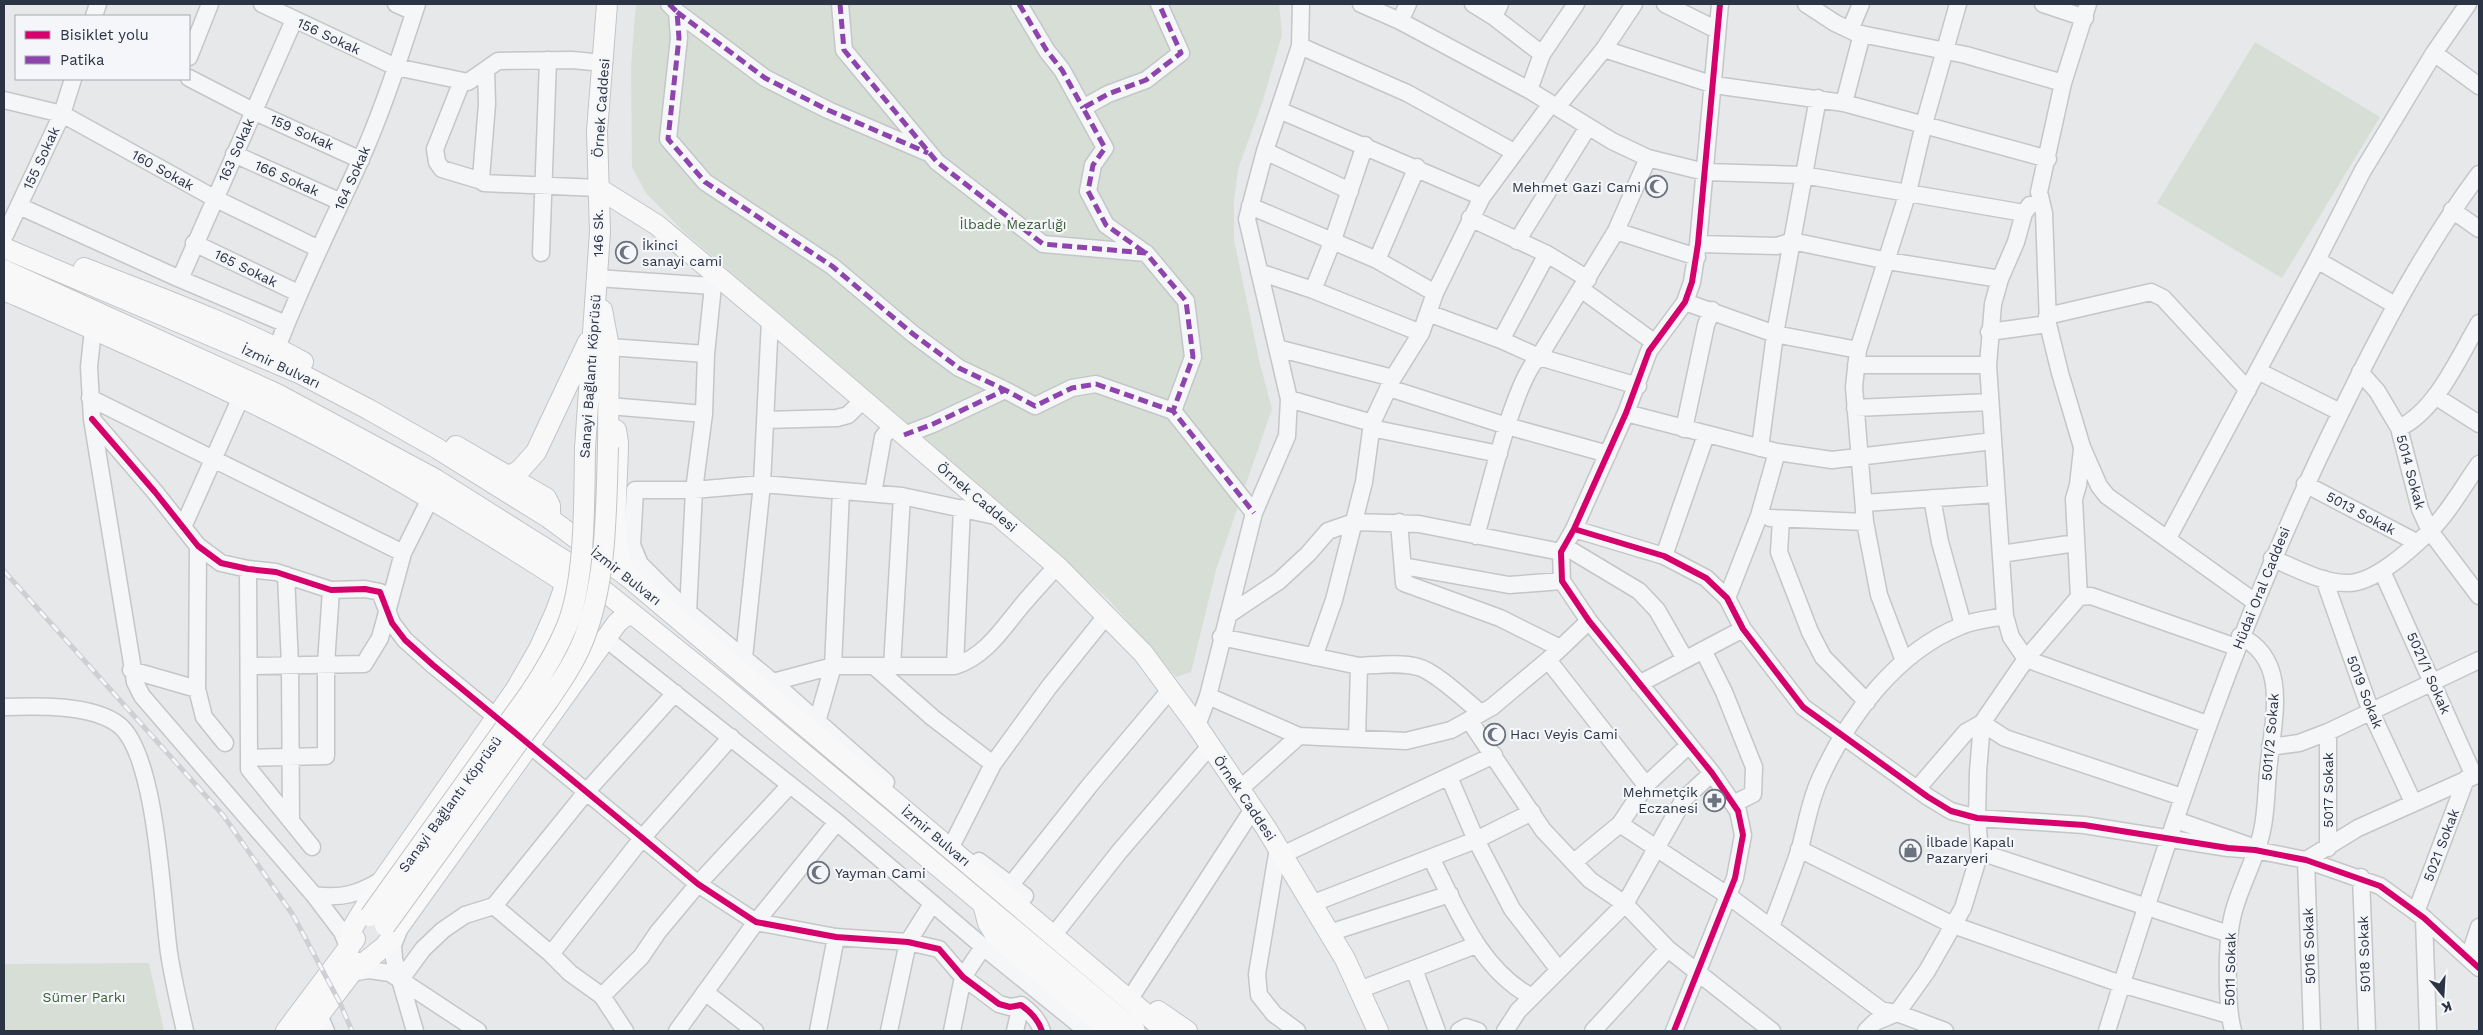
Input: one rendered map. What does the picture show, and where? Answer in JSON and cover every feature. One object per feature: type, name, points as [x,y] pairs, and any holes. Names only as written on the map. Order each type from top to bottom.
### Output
[{"type":"main road","name":"Örnek Caddesi","points":[[607,4],[604,63],[597,131],[598,188],[657,225],[716,282],[770,320],[1057,566],[1143,653],[1197,726],[1280,852],[1345,959],[1378,1031]]},
{"type":"main road","name":"146 Sk.","points":[[597,278],[600,232],[598,188]]},
{"type":"main road","points":[[4,239],[26,245],[168,300],[277,348],[503,480],[520,470],[536,452],[593,331]]},
{"type":"main road","name":"İzmir Bulvarı","points":[[4,239],[118,296],[299,373],[435,447],[503,480],[550,519],[627,576],[1012,891],[1166,1031]]},
{"type":"main road","points":[[26,245],[118,296]]},
{"type":"main road","name":"İzmir Bulvarı","points":[[4,270],[277,394],[435,479],[565,561],[726,689],[1135,1031]]},
{"type":"main road","name":"Sanayi Bağlantı Köprüsü","points":[[386,922],[549,664],[567,625],[575,598],[579,567],[597,278]]},
{"type":"main road","name":"Sanayi Bağlantı Köprüsü","points":[[386,922],[566,675],[582,642],[593,609],[601,560],[609,409],[608,347],[597,278]]},
{"type":"main road","points":[[4,290],[241,397],[323,438],[430,499],[566,583]]},
{"type":"main road","points":[[96,330],[130,326]]},
{"type":"main road","points":[[609,409],[617,432],[626,490],[618,549],[627,576]]},
{"type":"main road","points":[[349,949],[357,920],[497,717],[539,649],[566,583],[565,561]]},
{"type":"main road","points":[[286,1031],[349,949],[386,922],[439,868],[531,745],[621,619],[632,614]]},
{"type":"main road","points":[[1012,891],[1060,928],[1133,994],[1187,1031]]},
{"type":"main road","points":[[983,904],[988,923],[996,936],[1110,1031]]},
{"type":"main road","points":[[307,1031],[322,1023],[351,973],[386,922]]},
{"type":"street","points":[[190,54],[210,4]]},
{"type":"street","name":"156 Sokak","points":[[262,4],[396,67],[462,81]]},
{"type":"street","points":[[396,4],[416,8]]},
{"type":"street","points":[[840,4],[844,50],[937,162],[1044,244],[1146,254]]},
{"type":"street","points":[[1019,4],[1047,51],[1062,70],[1105,148],[1093,165],[1088,191],[1106,225],[1146,254],[1186,301],[1193,357],[1173,411]]},
{"type":"street","points":[[1083,108],[1108,94],[1146,80],[1181,53],[1159,4]]},
{"type":"street","points":[[1197,726],[1208,696],[1221,637],[1254,513],[1287,436],[1289,399],[1247,219],[1266,151],[1300,46],[1301,4]]},
{"type":"street","points":[[1361,4],[1400,20],[1529,90],[1612,142],[1648,158],[1705,172],[1804,176],[2024,213]]},
{"type":"street","points":[[1400,20],[1408,4]]},
{"type":"street","points":[[1473,4],[1497,10],[1542,54]]},
{"type":"street","points":[[1529,90],[1542,54],[1576,4]]},
{"type":"street","points":[[1314,657],[1334,600],[1364,482],[1371,426],[1391,383],[1421,334],[1435,292],[1470,218],[1482,196],[1514,152],[1604,49],[1634,4]]},
{"type":"street","points":[[1665,4],[1718,30]]},
{"type":"street","points":[[1674,1031],[1730,897],[1743,834],[1738,811],[1712,774],[1589,621],[1562,581],[1563,549],[1574,529],[1638,386],[1649,351],[1685,302],[1698,251],[1720,4]]},
{"type":"street","points":[[1806,4],[1856,32],[1943,52],[1966,55],[2063,84]]},
{"type":"street","points":[[1844,103],[1861,4]]},
{"type":"street","points":[[2043,4],[2086,11],[2063,84],[2048,159],[2039,192],[2024,213],[2016,242],[2000,278],[1993,304],[1989,332],[1990,402],[2005,616],[2011,637],[2026,659],[2207,724]]},
{"type":"street","points":[[2168,538],[2362,172],[2434,52],[2468,4]]},
{"type":"street","points":[[1904,661],[1879,595],[1866,522],[1855,408],[1857,358],[1908,192],[1953,5]]},
{"type":"street","name":"164 Sokak","points":[[277,348],[298,293],[361,160],[416,8]]},
{"type":"street","points":[[673,8],[765,78],[828,110],[930,153]]},
{"type":"street","points":[[673,8],[678,38],[668,139],[704,182],[832,266],[912,334],[959,368],[1035,406],[1072,388],[1096,384],[1173,411],[1254,513]]},
{"type":"street","name":"163 Sokak","points":[[180,279],[194,243],[294,20]]},
{"type":"street","points":[[1300,46],[1407,93],[1514,152]]},
{"type":"street","points":[[1604,49],[1714,85],[1844,103],[2048,159]]},
{"type":"street","points":[[2434,52],[2479,86]]},
{"type":"street","points":[[598,188],[486,183],[442,168],[435,158],[434,149],[462,81],[468,82],[498,61],[548,60],[604,63]]},
{"type":"street","points":[[541,253],[545,187],[548,60]]},
{"type":"street","points":[[486,70],[486,183]]},
{"type":"street","name":"159 Sokak","points":[[190,79],[254,111],[361,160]]},
{"type":"street","name":"155 Sokak","points":[[4,239],[62,114],[73,80]]},
{"type":"street","points":[[1760,448],[1775,334],[1818,98]]},
{"type":"street","name":"160 Sokak","points":[[4,100],[62,114],[214,198],[319,249]]},
{"type":"street","points":[[1279,110],[1482,196]]},
{"type":"street","points":[[1517,241],[1588,127]]},
{"type":"street","points":[[1313,290],[1333,240],[1365,145]]},
{"type":"street","points":[[1266,151],[1350,191]]},
{"type":"street","name":"166 Sokak","points":[[234,154],[341,202]]},
{"type":"street","points":[[1476,536],[1507,426],[1531,364],[1539,357],[1616,231],[1648,158]]},
{"type":"street","points":[[1377,260],[1417,167]]},
{"type":"street","name":"Hüdai Oral Caddesi","points":[[2107,1031],[2207,724],[2272,558],[2340,412],[2396,305],[2452,210],[2479,174]]},
{"type":"street","points":[[2039,192],[2044,213],[2048,320],[2060,373],[2082,447],[2098,486],[2107,496],[2255,602]]},
{"type":"street","points":[[19,206],[180,279],[286,324]]},
{"type":"street","points":[[1250,206],[1377,260],[1435,292]]},
{"type":"street","points":[[2452,210],[2479,229]]},
{"type":"street","points":[[1470,218],[1547,254],[1655,343]]},
{"type":"street","points":[[1616,231],[1698,251],[1777,246],[1792,241],[1888,261],[2000,278]]},
{"type":"street","name":"165 Sokak","points":[[194,243],[298,293]]},
{"type":"street","points":[[1502,340],[1547,254]]},
{"type":"street","points":[[2317,260],[2396,305]]},
{"type":"street","points":[[1259,272],[1313,290],[1421,334]]},
{"type":"street","points":[[597,278],[716,282],[706,354],[704,414],[694,490],[688,612]]},
{"type":"street","points":[[1989,332],[2048,320],[2151,292],[2163,298],[2248,390]]},
{"type":"street","points":[[1685,302],[1712,310],[1775,334],[1857,358],[1988,365]]},
{"type":"street","points":[[1684,429],[1706,325],[1712,310]]},
{"type":"street","points":[[1428,313],[1502,340],[1539,357],[1638,386]]},
{"type":"street","points":[[744,658],[762,484],[770,320]]},
{"type":"street","points":[[96,330],[89,367],[92,419],[135,682],[142,696],[314,895],[342,932],[349,949]]},
{"type":"street","points":[[2399,428],[2410,422],[2435,396],[2477,332]]},
{"type":"street","points":[[608,347],[706,354]]},
{"type":"street","points":[[1277,348],[1391,383],[1507,426],[1608,454]]},
{"type":"street","points":[[2258,371],[2340,412]]},
{"type":"street","name":"5014 Sokak","points":[[2360,372],[2376,391],[2399,428],[2420,510],[2430,531],[2479,596]]},
{"type":"street","points":[[873,493],[883,437],[898,430],[933,424],[1005,390]]},
{"type":"street","points":[[2435,396],[2479,424]]},
{"type":"street","points":[[183,527],[241,397]]},
{"type":"street","points":[[90,398],[215,458],[403,553]]},
{"type":"street","points":[[1289,399],[1371,426],[1500,454]]},
{"type":"street","points":[[765,420],[848,416],[863,400]]},
{"type":"street","points":[[1855,408],[1990,402]]},
{"type":"street","points":[[609,409],[704,414]]},
{"type":"street","points":[[1626,413],[1777,452],[1832,460],[1993,441]]},
{"type":"street","points":[[92,419],[198,546],[221,563],[248,569],[276,572],[331,590],[365,589],[380,592],[392,623],[405,640],[643,836],[698,884],[756,922],[836,937],[908,942],[939,950],[964,977],[1000,1004],[1010,1007],[1021,1005],[1031,1013],[1042,1031]]},
{"type":"street","points":[[1664,556],[1706,435]]},
{"type":"street","points":[[1917,789],[1966,732],[1982,723],[2026,659],[2079,597],[2074,500],[2078,485],[2082,447]]},
{"type":"street","points":[[1726,598],[1759,516],[1777,452]]},
{"type":"street","points":[[2272,558],[2324,579],[2348,584],[2364,580],[2382,572],[2430,531],[2479,464]]},
{"type":"street","points":[[1001,518],[902,496],[762,484],[694,490],[626,490],[632,545],[640,564],[688,612],[773,682],[1012,891],[1090,785],[1170,690]]},
{"type":"street","name":"5013 Sokak","points":[[2305,484],[2416,542]]},
{"type":"street","points":[[817,722],[833,666],[841,491]]},
{"type":"street","points":[[1864,504],[1996,494]]},
{"type":"street","points":[[892,667],[902,496]]},
{"type":"street","points":[[1932,498],[1940,542],[1963,625]]},
{"type":"street","points":[[249,666],[364,664],[380,638],[387,606],[403,553],[430,499]]},
{"type":"street","points":[[955,666],[962,508]]},
{"type":"street","points":[[1759,516],[1781,520],[1866,522]]},
{"type":"street","points":[[1781,520],[1779,552],[1810,632],[1823,657],[1867,702]]},
{"type":"street","points":[[1228,615],[1279,581],[1308,554],[1328,530],[1354,522],[1399,522],[1563,549],[1639,592],[1656,610],[1685,659]]},
{"type":"street","points":[[1399,522],[1404,583],[1500,618],[1560,648]]},
{"type":"street","points":[[1574,529],[1664,556],[1706,578],[1726,598],[1743,629],[1803,707],[1917,789],[1951,811],[1977,818],[2084,825],[2228,848],[2255,850],[2306,860],[2380,886],[2420,915],[2474,962]]},
{"type":"street","points":[[2001,554],[2076,543]]},
{"type":"street","points":[[198,546],[197,689],[204,717],[224,743]]},
{"type":"street","points":[[773,682],[833,666],[955,666],[969,662],[982,652],[1057,566]]},
{"type":"street","points":[[1403,566],[1508,585],[1562,581]]},
{"type":"street","points":[[248,569],[250,769],[312,847]]},
{"type":"street","name":"5021/1 Sokak","points":[[2382,572],[2433,682],[2473,776]]},
{"type":"street","points":[[286,575],[290,665],[291,820]]},
{"type":"street","name":"5019 Sokak","points":[[2324,579],[2371,712],[2413,802]]},
{"type":"street","points":[[249,758],[326,756],[326,664],[331,590]]},
{"type":"street","name":"5011/2 Sokak","points":[[2079,597],[2091,596],[2238,641],[2252,641],[2260,651],[2272,675],[2276,700],[2262,831],[2255,850]]},
{"type":"street","points":[[954,841],[993,764],[1049,687],[1106,616]]},
{"type":"street","points":[[1771,927],[1799,849],[1819,780],[1842,736],[1867,702],[1904,661],[1935,638],[1963,625],[2005,616]]},
{"type":"street","points":[[1208,696],[1299,736],[1406,741],[1451,730],[1492,707],[1548,660],[1589,621]]},
{"type":"street","points":[[1639,684],[1743,629]]},
{"type":"street","points":[[1221,637],[1360,666],[1379,664],[1419,667],[1448,686],[1475,717],[1494,755],[1543,830],[1590,880],[1626,904],[1668,949],[1772,1031]]},
{"type":"street","points":[[606,639],[837,822],[983,947],[1087,1031]]},
{"type":"street","points":[[1703,650],[1724,692],[1754,767],[1753,794],[1733,804]]},
{"type":"street","points":[[1548,660],[1646,785]]},
{"type":"street","points":[[2270,747],[2298,742],[2328,732],[2479,660]]},
{"type":"street","points":[[1357,739],[1360,666]]},
{"type":"street","points":[[875,667],[933,718],[993,764]]},
{"type":"street","points":[[132,670],[197,689]]},
{"type":"street","points":[[401,979],[423,949],[442,930],[466,915],[494,906],[587,791],[675,693]]},
{"type":"street","points":[[4,707],[54,706],[98,716],[118,724],[132,741],[146,783],[155,829],[169,952],[185,1031]]},
{"type":"street","points":[[1982,723],[2005,738],[2182,798]]},
{"type":"street","points":[[1866,1031],[1875,1022],[1898,1013],[1927,971],[1970,890],[1980,852],[1977,818],[1982,723]]},
{"type":"street","name":"5017 Sokak","points":[[2328,732],[2328,848]]},
{"type":"street","points":[[1240,790],[1299,736]]},
{"type":"street","points":[[551,954],[643,836],[731,737]]},
{"type":"street","points":[[1574,862],[1620,824],[1646,785],[1689,745]]},
{"type":"street","points":[[1060,928],[1118,852],[1210,746]]},
{"type":"street","points":[[1297,1031],[1274,1014],[1259,995],[1257,974],[1280,852],[1494,755]]},
{"type":"street","points":[[1505,1031],[1518,1011],[1626,904],[1656,846],[1684,799],[1712,774]]},
{"type":"street","points":[[2306,860],[2358,828],[2473,776]]},
{"type":"street","name":"5021 Sokak","points":[[2420,915],[2473,776]]},
{"type":"street","points":[[1449,777],[1476,840],[1512,909],[1559,970]]},
{"type":"street","points":[[602,996],[641,957],[658,932],[698,884],[790,785]]},
{"type":"street","points":[[1133,994],[1253,809]]},
{"type":"street","points":[[1311,904],[1476,840],[1532,812]]},
{"type":"street","points":[[2176,820],[2243,842],[2255,850]]},
{"type":"street","points":[[677,1031],[756,922],[837,822]]},
{"type":"street","points":[[1620,824],[1656,846],[1730,897],[1881,1010],[1898,1013],[1944,1031]]},
{"type":"street","points":[[1799,849],[1953,925],[2121,984],[2229,1015]]},
{"type":"street","name":"5011 Sokak","points":[[2234,1031],[2229,1015],[2229,934],[2233,914],[2255,850]]},
{"type":"street","points":[[1980,852],[2229,934]]},
{"type":"street","points":[[1431,858],[1476,945],[1513,986],[1532,997]]},
{"type":"street","name":"5016 Sokak","points":[[2306,860],[2312,1031]]},
{"type":"street","name":"5018 Sokak","points":[[2361,878],[2367,1031]]},
{"type":"street","points":[[314,895],[332,898],[350,896],[383,880]]},
{"type":"street","points":[[1329,933],[1450,894]]},
{"type":"street","points":[[889,1031],[908,942],[932,904]]},
{"type":"street","points":[[494,906],[551,954],[570,973],[602,996],[625,1031]]},
{"type":"street","points":[[2420,915],[2428,1031]]},
{"type":"street","points":[[386,922],[394,941],[393,949],[415,1031]]},
{"type":"street","points":[[2474,962],[2479,927]]},
{"type":"street","points":[[818,1031],[836,937]]},
{"type":"street","points":[[1359,990],[1476,945]]},
{"type":"street","points":[[952,1031],[964,977],[983,947]]},
{"type":"street","points":[[1593,1031],[1668,949]]},
{"type":"street","points":[[1414,969],[1437,1031]]},
{"type":"street","points":[[351,973],[369,970],[382,971],[401,979],[478,1031]]},
{"type":"street","points":[[705,992],[754,1031]]},
{"type":"street","points":[[1015,1031],[1021,1005]]},
{"type":"street","points":[[1458,1031],[1466,1027],[1478,1031]]},
{"type":"green space","name":"İlbade Mezarlığı","points":[[636,4],[1279,4],[1282,35],[1263,100],[1238,169],[1234,201],[1234,240],[1260,364],[1272,409],[1216,570],[1191,672],[1176,677],[1109,600],[1025,524],[684,232],[646,193],[632,167],[631,66]]},
{"type":"green space","points":[[2255,42],[2380,117],[2282,278],[2157,203]]},
{"type":"green space","name":"Sümer Parkı","points":[[149,963],[164,1031],[4,1031],[4,964]]},
{"type":"railway","points":[[4,571],[223,815],[293,915],[340,1003],[352,1031]]},
{"type":"marked path","points":[[669,4],[677,12],[679,38],[668,139],[705,182],[832,266],[913,334],[959,368],[1005,390]]},
{"type":"marked path","points":[[840,4],[844,50],[937,162],[1043,244],[1146,253],[1186,301],[1193,357],[1173,411],[1254,513]]},
{"type":"marked path","points":[[1019,4],[1047,51],[1062,70],[1083,108]]},
{"type":"marked path","points":[[1144,252],[1106,225],[1088,191],[1093,165],[1105,148],[1083,108],[1108,94],[1146,80],[1181,53],[1159,4]]},
{"type":"marked path","points":[[677,12],[765,78],[828,110],[928,153]]},
{"type":"marked path","points":[[904,435],[933,424],[1005,390],[1035,406],[1072,388],[1096,384],[1173,411]]},
{"type":"cycle path","points":[[1674,1031],[1735,878],[1743,835],[1738,811],[1712,773],[1589,621],[1562,581],[1561,552],[1574,529],[1626,413],[1649,351],[1685,302],[1692,282],[1698,244],[1720,4]]},
{"type":"cycle path","points":[[92,419],[155,492],[198,546],[221,563],[248,569],[276,572],[331,590],[365,589],[380,592],[392,623],[405,640],[433,665],[698,884],[756,922],[836,937],[908,942],[939,949],[963,977],[999,1004],[1010,1007],[1021,1005],[1025,1008],[1036,1019],[1042,1031]]},
{"type":"cycle path","points":[[1574,529],[1664,556],[1706,578],[1727,598],[1743,629],[1803,707],[1928,797],[1951,811],[1977,818],[2084,825],[2228,848],[2255,850],[2306,860],[2380,886],[2424,918],[2479,968]]},
{"type":"place","name":"Mehmet Gazi Cami","points":[[1657,187]]},
{"type":"place","name":"İkinci sanayi cami","points":[[626,253]]},
{"type":"place","name":"Hacı Veyis Cami","points":[[1494,734]]},
{"type":"place","name":"Mehmetçik Eczanesi","points":[[1714,800]]},
{"type":"place","name":"İlbade Kapalı Pazaryeri","points":[[1910,850]]},
{"type":"place","name":"Yayman Cami","points":[[819,873]]}]
